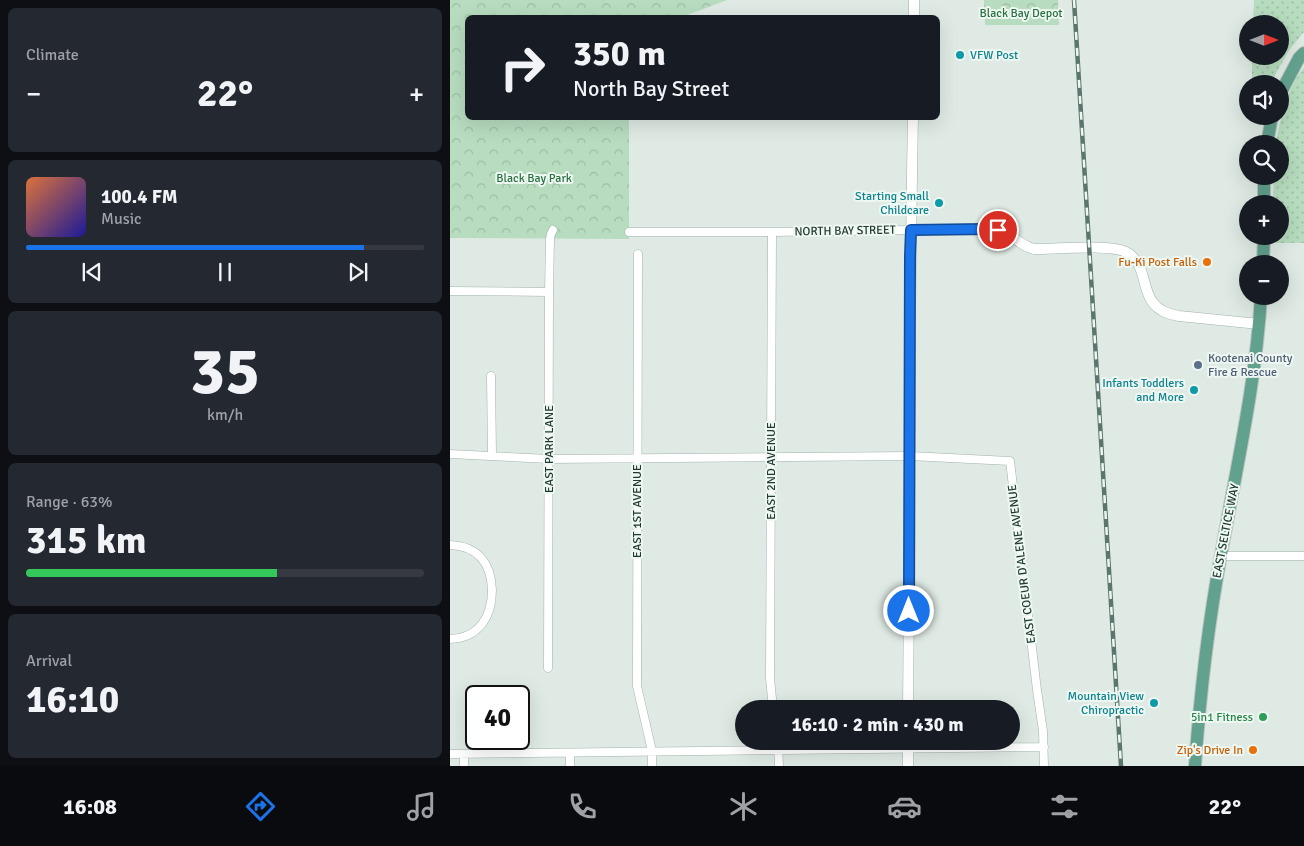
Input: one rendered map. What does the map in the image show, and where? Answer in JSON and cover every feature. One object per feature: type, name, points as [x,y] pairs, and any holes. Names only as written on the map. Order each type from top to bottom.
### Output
[{"type":"main road","points":[[1289,77],[1304,52]]},
{"type":"main road","name":"EAST SELTICE WAY","points":[[1195,766],[1205,662],[1221,556],[1251,392],[1260,305]]},
{"type":"street","points":[[914,0],[914,15]]},
{"type":"street","points":[[908,700],[910,256],[913,120]]},
{"type":"street","name":"EAST PARK LANE","points":[[548,668],[549,292],[550,239],[553,230]]},
{"type":"street","name":"NORTH BAY STREET","points":[[629,232],[998,230],[1006,233],[1027,248],[1121,250],[1128,253],[1136,261],[1141,270],[1149,296],[1153,303],[1163,311],[1171,315],[1259,324]]},
{"type":"street","name":"EAST 2ND AVENUE","points":[[772,232],[770,678],[772,700]]},
{"type":"street","name":"EAST 1ST AVENUE","points":[[638,254],[637,686],[652,751],[652,766]]},
{"type":"street","points":[[450,291],[549,292]]},
{"type":"street","points":[[491,376],[492,456]]},
{"type":"street","points":[[450,454],[549,459],[910,456]]},
{"type":"street","name":"EAST COEUR D'ALENE AVENUE","points":[[910,456],[1010,461],[1036,690],[1043,730],[1044,766]]},
{"type":"street","points":[[450,545],[470,549],[485,562],[491,577],[492,598],[488,616],[478,629],[465,636],[450,639]]},
{"type":"street","points":[[1221,556],[1304,556]]},
{"type":"street","points":[[1020,746],[1044,746]]},
{"type":"street","points":[[450,754],[570,753],[735,747]]},
{"type":"street","points":[[779,750],[779,766]]},
{"type":"street","points":[[908,750],[908,766]]},
{"type":"street","points":[[570,753],[570,766]]},
{"type":"street","points":[[464,754],[464,766]]},
{"type":"green space","name":"Black Bay Park","points":[[450,0],[727,0],[687,15],[465,15],[465,120],[629,120],[629,239],[450,238]]},
{"type":"green space","name":"Black Bay Depot","points":[[984,0],[1058,0],[1059,25],[985,25]]},
{"type":"green space","points":[[1254,0],[1304,0],[1304,32],[1289,51],[1289,15],[1253,15]]},
{"type":"green space","points":[[1252,65],[1281,65],[1275,75],[1252,75]]},
{"type":"green space","points":[[1304,67],[1304,243],[1289,243],[1289,195],[1273,195],[1274,185],[1289,185],[1289,135],[1278,135],[1280,125],[1289,125],[1289,95],[1298,75]]},
{"type":"railway","points":[[1074,0],[1121,766]]},
{"type":"place","name":"VFW Post","points":[[960,55]]},
{"type":"place","name":"Starting Small Childcare","points":[[939,203]]},
{"type":"place","name":"Fu-Ki Post Falls","points":[[1207,262]]},
{"type":"place","name":"Kootenai County Fire & Rescue","points":[[1198,365]]},
{"type":"place","name":"Infants Toddlers and More","points":[[1194,390]]},
{"type":"place","name":"Mountain View Chiropractic","points":[[1154,703]]},
{"type":"place","name":"5in1 Fitness","points":[[1263,717]]},
{"type":"place","name":"Zip's Drive In","points":[[1253,750]]},
{"type":"route","points":[[909,611],[911,230],[998,230]]}]
